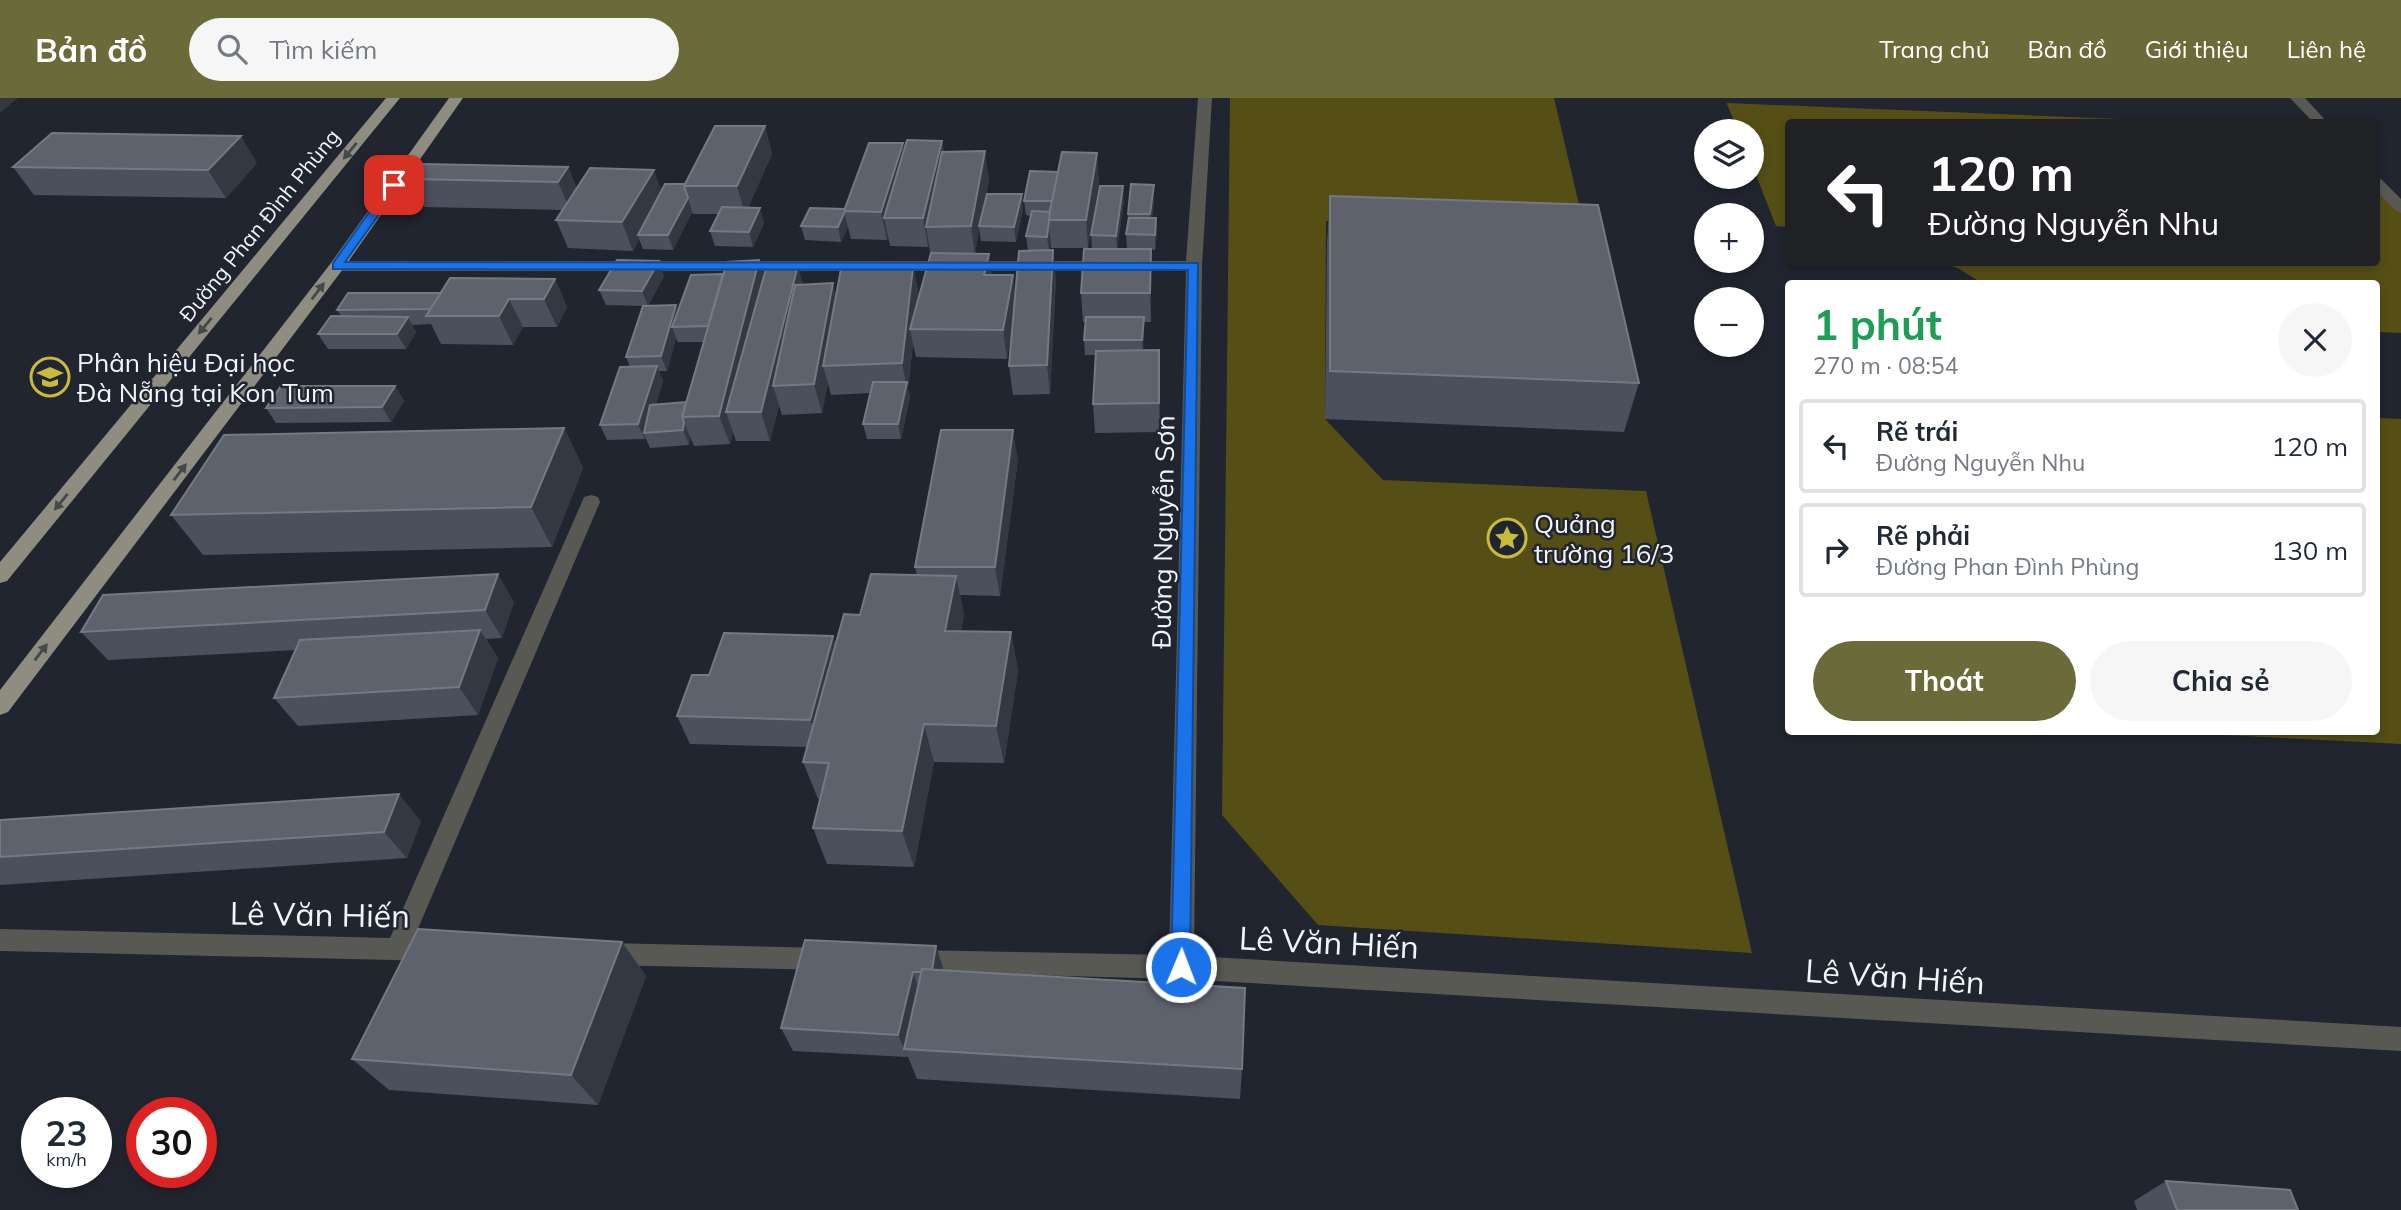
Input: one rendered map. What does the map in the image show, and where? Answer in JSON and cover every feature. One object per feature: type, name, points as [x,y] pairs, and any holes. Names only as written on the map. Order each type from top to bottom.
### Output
[{"type":"main road","name":"Đường Phan Đình Phùng","points":[[0,576],[393,98]]},
{"type":"main road","points":[[0,706],[337,266],[456,98]]},
{"type":"street","name":"Đường Nguyễn Sơn","points":[[1181,967],[1194,266],[1205,98]]},
{"type":"street","points":[[2297,98],[2317,119]]},
{"type":"street","points":[[2380,186],[2401,208]]},
{"type":"street","points":[[337,266],[1194,266]]},
{"type":"street","points":[[397,949],[591,502]]},
{"type":"street","name":"Lê Văn Hiến","points":[[0,940],[453,950]]},
{"type":"street","points":[[579,953],[845,959]]},
{"type":"street","name":"Lê Văn Hiến","points":[[887,960],[1181,967],[2401,1040]]},
{"type":"shaded area","points":[[1230,98],[1554,98],[1586,234],[1326,221],[1325,419],[1383,480],[1646,491],[1752,953],[1318,925],[1222,815]]},
{"type":"shaded area","points":[[1727,103],[2121,119],[1785,119],[1785,227],[1776,226],[1761,189],[1764,189],[1764,119],[1733,119]]},
{"type":"shaded area","points":[[2380,186],[2401,208],[2401,333],[2380,332],[2380,280],[1977,280],[1952,266],[2380,266]]},
{"type":"shaded area","points":[[2380,418],[2401,419],[2401,744],[2224,735],[2380,735]]},
{"type":"building","points":[[715,126],[765,126],[737,186],[684,186]]},
{"type":"building","points":[[52,133],[241,136],[208,170],[13,167]]},
{"type":"building","points":[[907,140],[942,141],[923,218],[884,218]]},
{"type":"building","points":[[869,143],[903,143],[881,212],[844,211]]},
{"type":"building","points":[[985,151],[971,226],[926,227],[942,152]]},
{"type":"building","points":[[1062,152],[1097,153],[1086,220],[1048,220]]},
{"type":"building","points":[[422,164],[568,167],[558,182],[410,179]]},
{"type":"building","points":[[590,168],[654,170],[622,222],[556,220]]},
{"type":"building","points":[[1030,171],[1058,172],[1052,201],[1024,201]]},
{"type":"building","points":[[665,184],[685,184],[688,198],[668,235],[638,235]]},
{"type":"building","points":[[1131,184],[1154,185],[1150,214],[1128,214]]},
{"type":"building","points":[[1100,186],[1123,186],[1116,236],[1091,235]]},
{"type":"building","points":[[987,194],[1022,194],[1014,227],[979,226]]},
{"type":"building","points":[[1330,196],[1598,205],[1639,383],[1330,371]]},
{"type":"building","points":[[722,207],[760,208],[749,232],[710,231]]},
{"type":"building","points":[[810,208],[845,211],[838,227],[801,226]]},
{"type":"building","points":[[1032,211],[1050,212],[1047,237],[1026,236]]},
{"type":"building","points":[[1129,218],[1156,218],[1155,235],[1126,234]]},
{"type":"building","points":[[1084,249],[1151,249],[1150,293],[1081,293]]},
{"type":"building","points":[[1053,250],[1047,365],[1009,366],[1019,251]]},
{"type":"building","points":[[931,253],[989,254],[984,275],[1013,275],[1003,330],[910,329]]},
{"type":"building","points":[[617,260],[659,261],[642,291],[599,290]]},
{"type":"building","points":[[759,260],[719,416],[682,417],[727,262]]},
{"type":"building","points":[[767,265],[798,265],[761,412],[726,412]]},
{"type":"building","points":[[913,267],[902,363],[823,366],[841,269]]},
{"type":"building","points":[[723,274],[708,326],[672,327],[691,275]]},
{"type":"building","points":[[450,278],[555,279],[544,299],[509,299],[499,316],[426,316]]},
{"type":"building","points":[[833,283],[814,384],[773,386],[795,285]]},
{"type":"building","points":[[348,293],[441,293],[430,309],[337,310]]},
{"type":"building","points":[[676,305],[661,356],[626,357],[643,306]]},
{"type":"building","points":[[331,316],[408,317],[397,334],[318,334]]},
{"type":"building","points":[[1086,317],[1144,317],[1142,340],[1084,340]]},
{"type":"building","points":[[1159,350],[1159,403],[1093,404],[1096,351]]},
{"type":"building","points":[[657,366],[638,424],[600,425],[620,367]]},
{"type":"building","points":[[873,382],[907,382],[898,424],[863,424]]},
{"type":"building","points":[[281,386],[395,386],[382,407],[266,408]]},
{"type":"building","points":[[686,402],[682,417],[683,430],[644,433],[650,405]]},
{"type":"building","points":[[564,428],[531,507],[171,515],[224,435]]},
{"type":"building","points":[[941,430],[1013,430],[995,567],[915,567]]},
{"type":"building","points":[[498,574],[485,610],[81,632],[103,595]]},
{"type":"building","points":[[871,574],[956,576],[945,631],[1011,632],[996,726],[924,724],[902,831],[813,828],[829,763],[803,762],[844,614],[860,615]]},
{"type":"building","points":[[480,630],[459,687],[274,698],[300,640]]},
{"type":"building","points":[[724,633],[833,636],[810,720],[677,716],[692,675],[709,675]]},
{"type":"building","points":[[399,794],[384,832],[0,857],[0,820]]},
{"type":"building","points":[[418,929],[622,942],[571,1075],[352,1059]]},
{"type":"building","points":[[805,940],[936,946],[932,970],[913,972],[898,1035],[781,1028]]},
{"type":"building","points":[[922,969],[1245,988],[1242,1069],[904,1049]]},
{"type":"building","points":[[2166,1181],[2290,1190],[2298,1210],[2177,1210]]},
{"type":"place","name":"Phân hiệu Đại học Đà Nẵng tại Kon Tum","points":[[50,377]]},
{"type":"place","name":"Quảng trường 16/3","points":[[1507,538]]},
{"type":"route","points":[[394,185],[337,266],[1194,266],[1181,967]]}]
